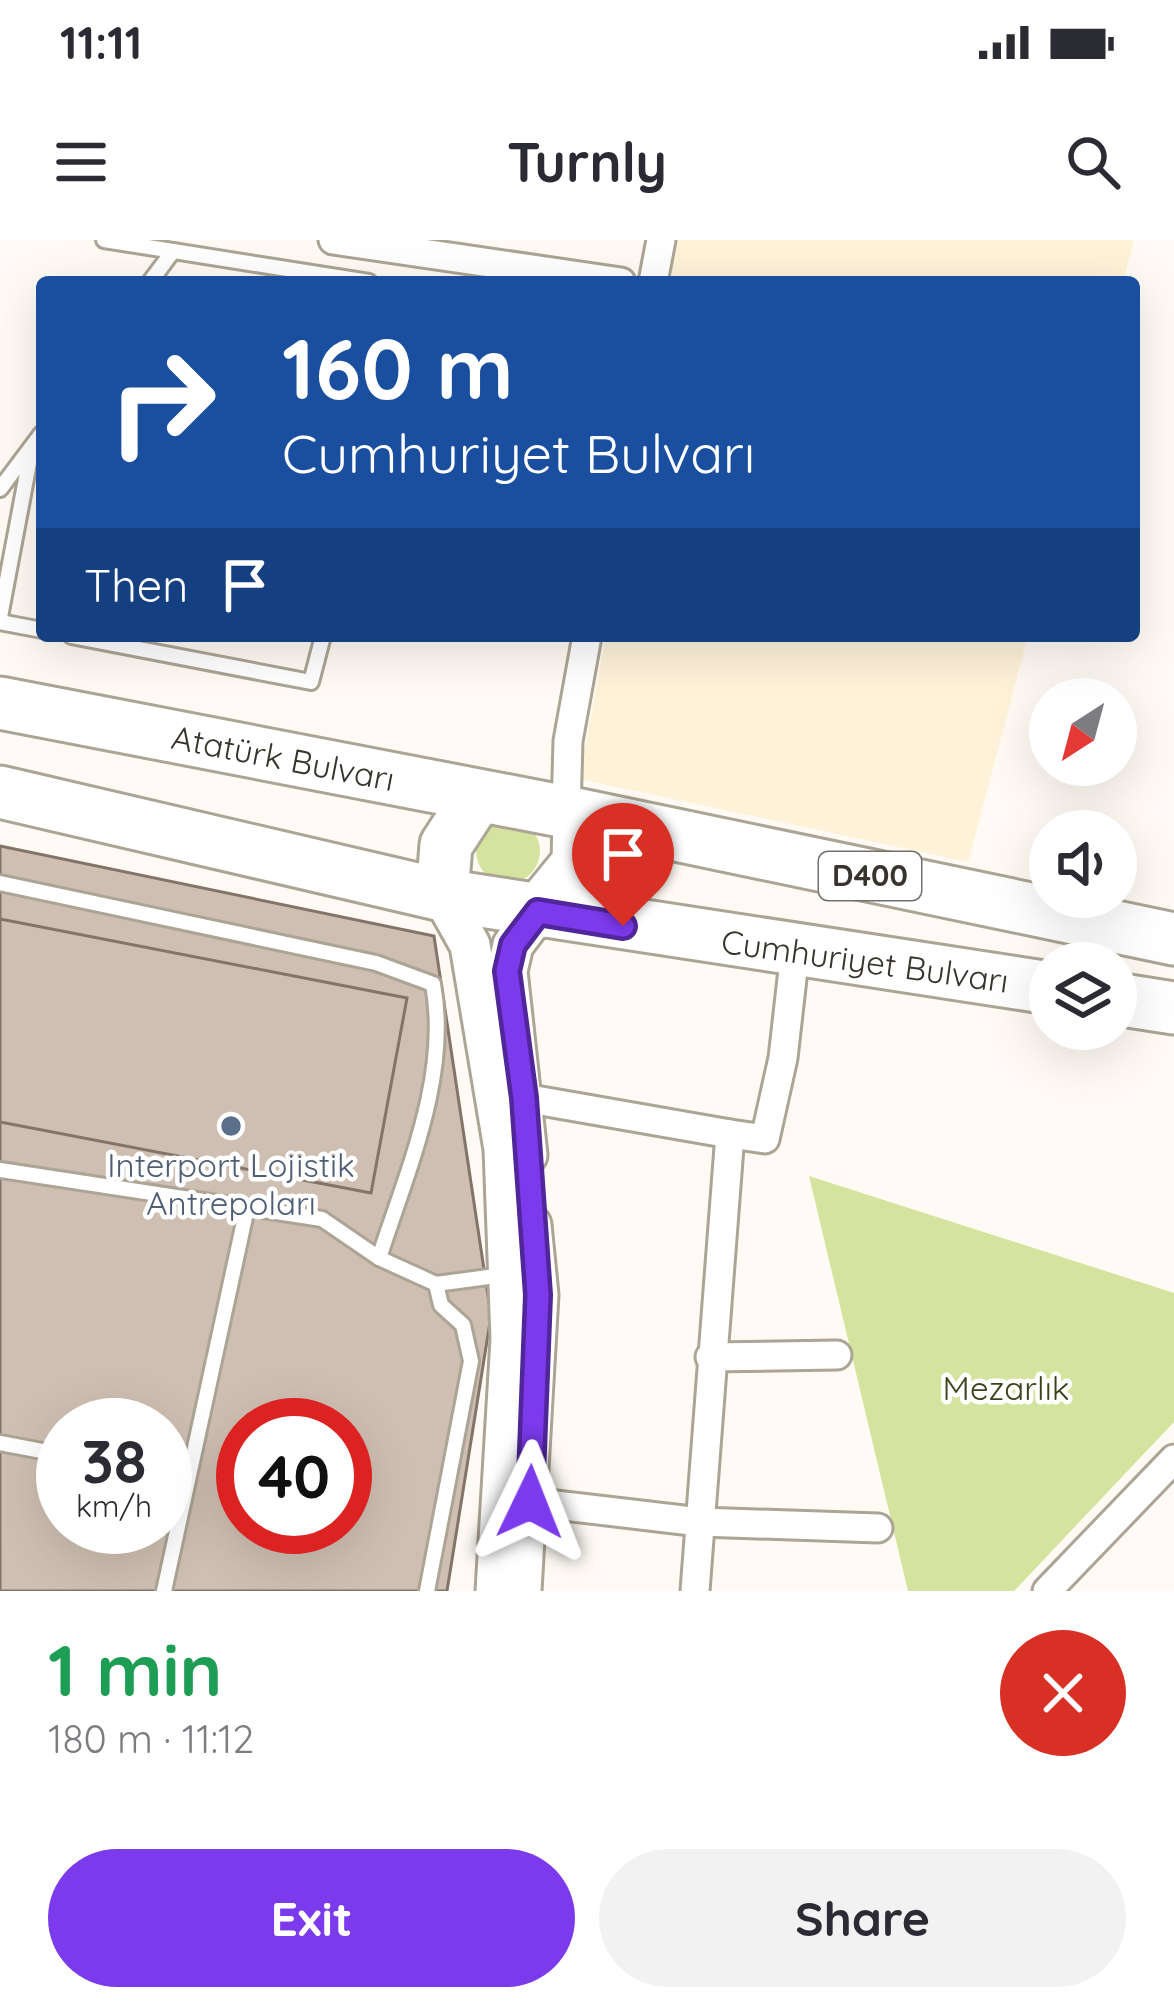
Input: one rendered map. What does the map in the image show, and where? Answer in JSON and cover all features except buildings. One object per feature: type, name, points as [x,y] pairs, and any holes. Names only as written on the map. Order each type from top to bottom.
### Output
[{"type":"highway","name":"Atatürk Bulvarı","points":[[0,703],[572,813]]},
{"type":"highway","points":[[0,792],[442,895],[538,912],[578,863],[572,813]]},
{"type":"highway","points":[[442,895],[446,845],[478,796]]},
{"type":"highway","name":"D400","points":[[572,813],[1174,939]]},
{"type":"highway","name":"Cumhuriyet Bulvarı","points":[[538,912],[1029,985]]},
{"type":"highway","points":[[1137,1002],[1174,1008]]},
{"type":"street","points":[[334,240],[581,276]]},
{"type":"street","points":[[654,276],[661,240]]},
{"type":"street","points":[[572,813],[568,741],[586,642]]},
{"type":"street","points":[[442,895],[470,945],[504,1149],[512,1339],[496,1591]]},
{"type":"street","points":[[521,1591],[530,1502],[538,1295],[524,1098],[507,971],[513,945],[538,912]]},
{"type":"street","points":[[524,1098],[765,1139],[783,1058],[795,952]]},
{"type":"street","points":[[695,1591],[730,1134]]},
{"type":"street","points":[[710,1357],[837,1355]]},
{"type":"street","points":[[1047,1591],[1162,1491],[1174,1459]]},
{"type":"street","points":[[530,1502],[700,1522],[878,1528]]},
{"type":"lane","points":[[104,240],[331,276]]},
{"type":"lane","points":[[155,276],[172,251]]},
{"type":"lane","points":[[0,489],[36,442]]},
{"type":"lane","points":[[32,447],[0,619],[36,628]]},
{"type":"lane","points":[[102,642],[311,682],[321,642]]},
{"type":"lane","points":[[0,883],[376,963],[433,984],[441,1025],[434,1080],[379,1258]]},
{"type":"lane","points":[[0,1170],[322,1219],[379,1258],[436,1284],[508,1275]]},
{"type":"lane","points":[[192,1461],[247,1208]]},
{"type":"lane","points":[[427,1591],[470,1361],[463,1325],[441,1305],[436,1284]]},
{"type":"lane","points":[[0,1443],[36,1450]]},
{"type":"lane","points":[[164,1591],[172,1554]]},
{"type":"shaded area","points":[[678,240],[1134,240],[1125,276],[671,276]]},
{"type":"shaded area","points":[[605,642],[1026,642],[968,862],[579,779]]},
{"type":"green space","points":[[508,819],[531,828],[540,851],[531,874],[508,883],[485,874],[476,851],[485,828]]},
{"type":"green space","name":"Mezarlık","points":[[809,1176],[1174,1293],[1174,1422],[1014,1591],[908,1591]]},
{"type":"place","name":"Interport Lojistik Antrepoları","points":[[231,1126]]},
{"type":"route","points":[[530,1502],[538,1295],[524,1098],[507,971],[513,945],[538,912],[623,926]]}]
